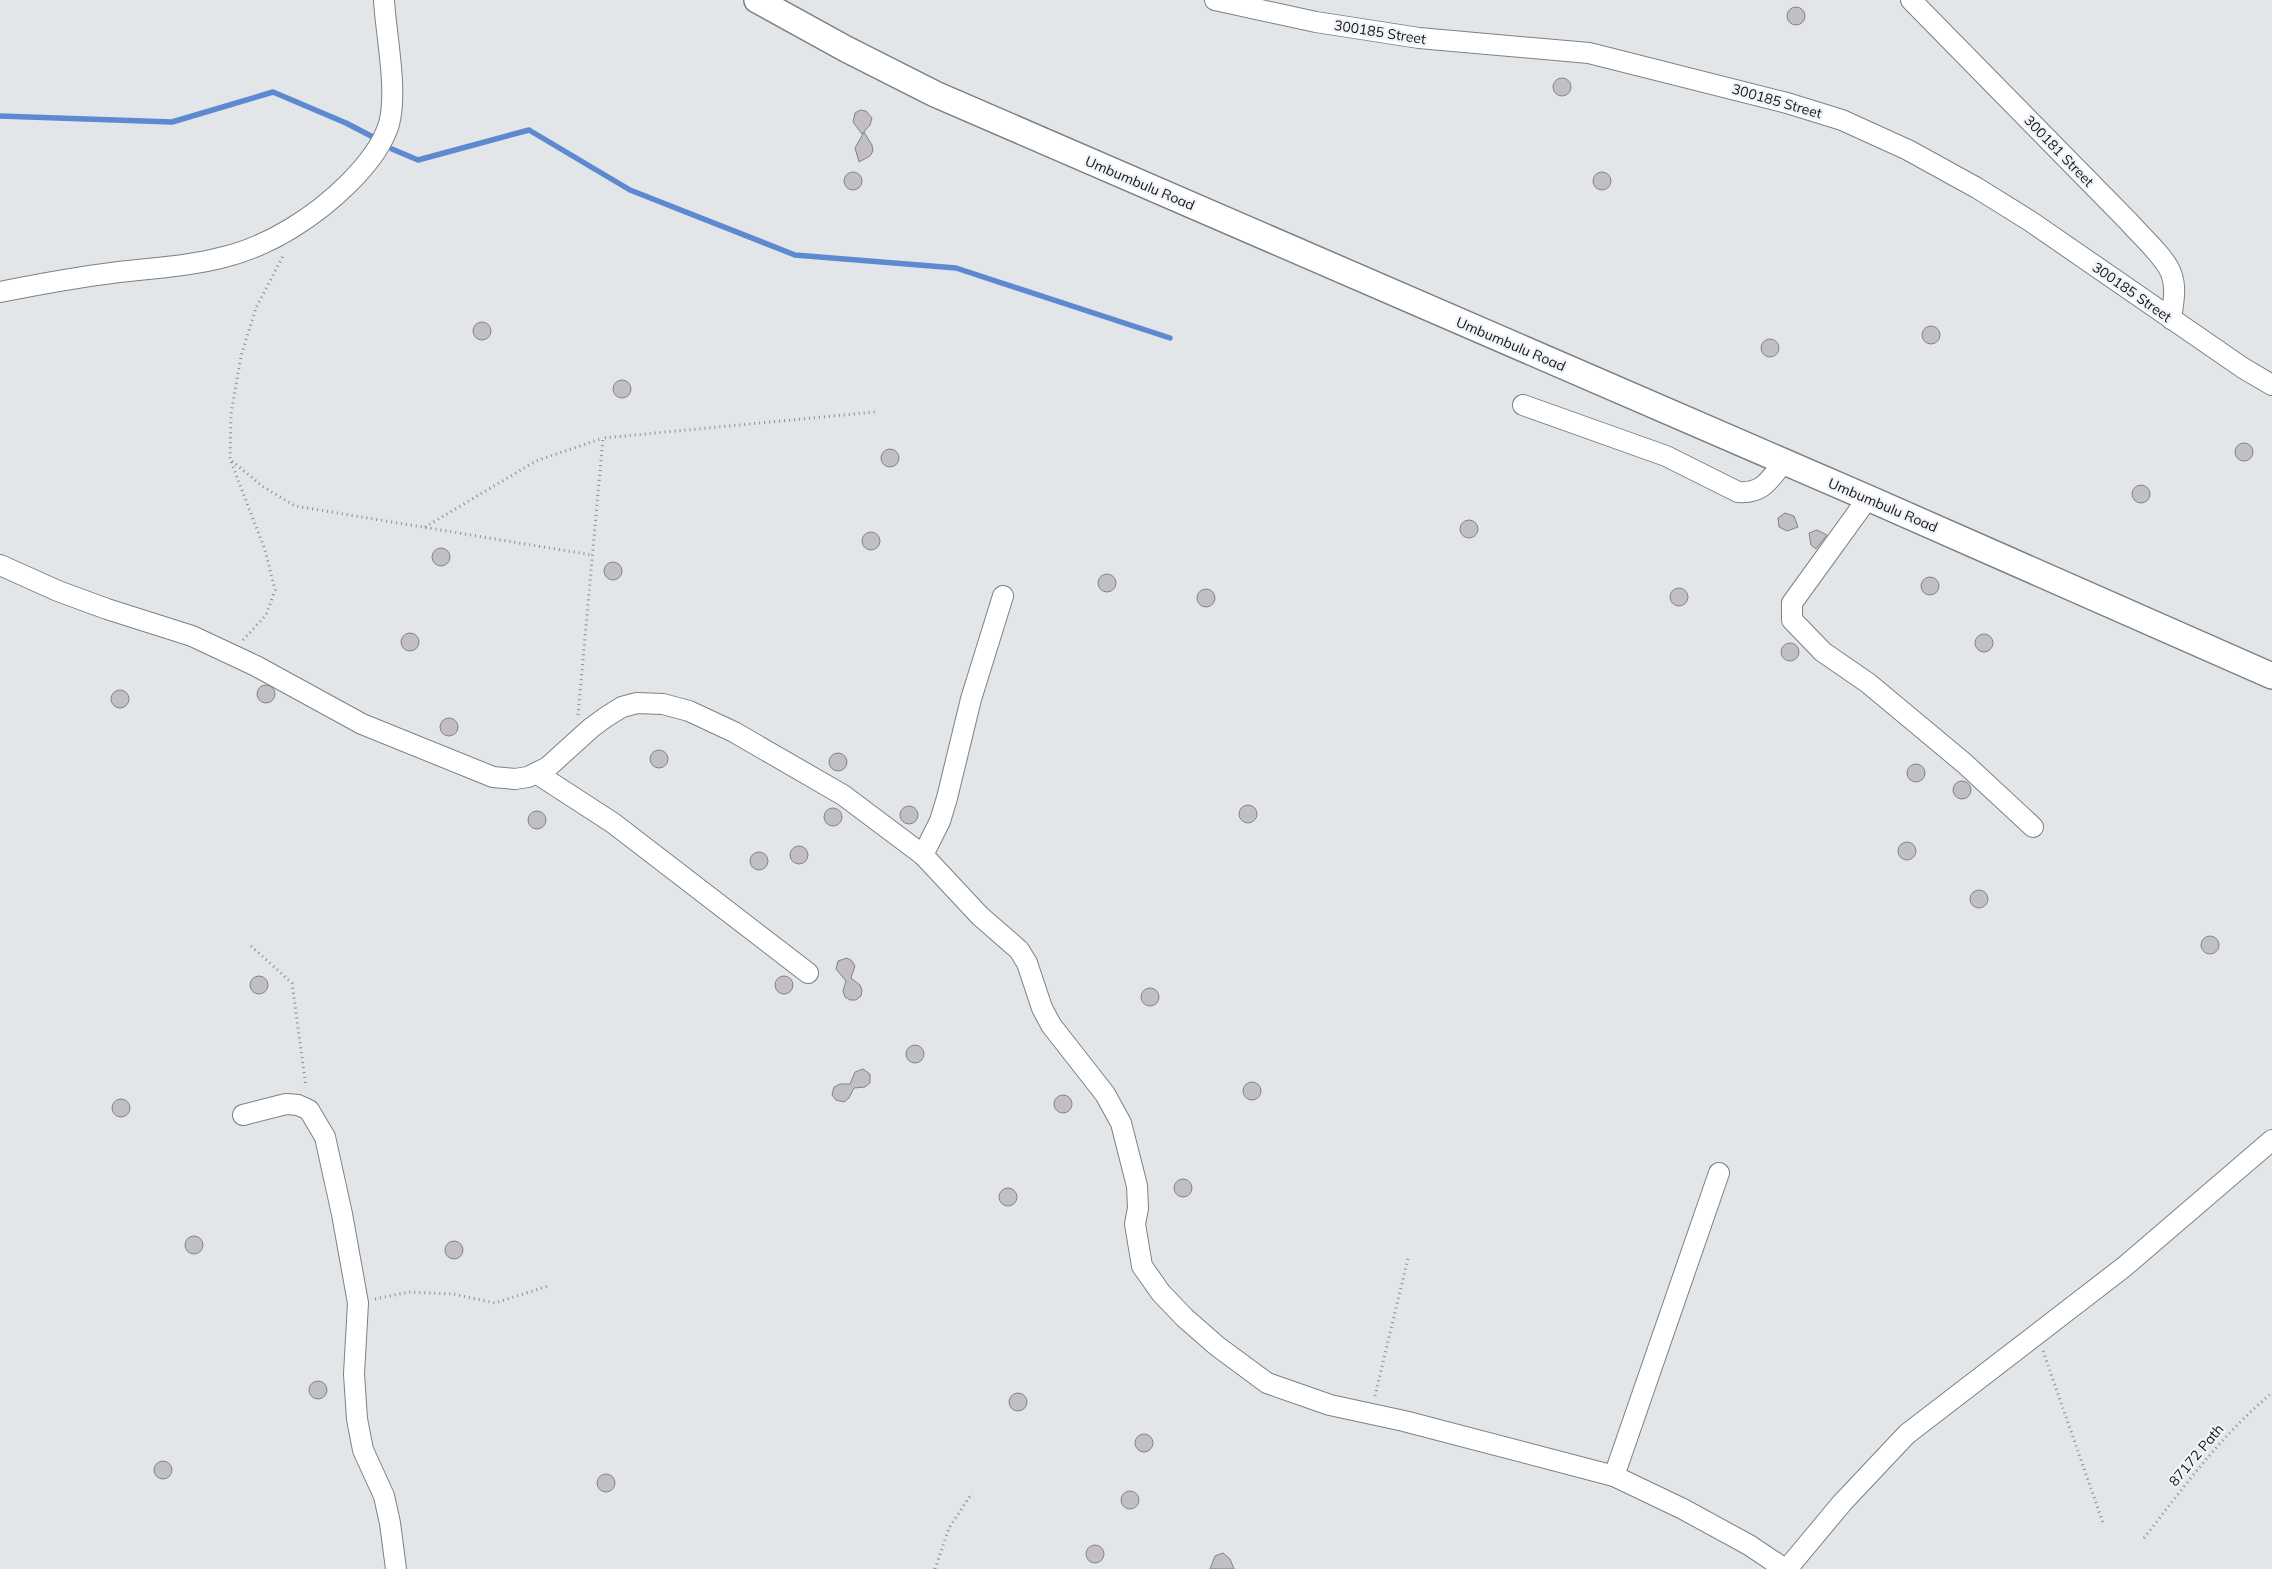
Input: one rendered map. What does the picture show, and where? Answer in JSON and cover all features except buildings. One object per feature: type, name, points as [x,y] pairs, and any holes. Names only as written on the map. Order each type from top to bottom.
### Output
[{"type":"main road","name":"Umbumbulu Road","points":[[757,0],[846,50],[935,94],[1783,463],[1868,498],[2272,676]]},
{"type":"street","points":[[0,292],[72,278],[178,265],[224,257],[258,246],[301,221],[339,193],[366,165],[386,130],[392,109],[392,85],[384,0]]},
{"type":"street","name":"300185 Street","points":[[1215,0],[1316,22],[1419,38],[1589,53],[1761,96],[1842,120],[1908,150],[1970,184],[2030,221],[2243,368],[2272,385]]},
{"type":"street","name":"300181 Street","points":[[1911,0],[2122,215],[2158,255],[2170,271],[2173,281],[2174,294],[2171,319]]},
{"type":"street","points":[[1523,405],[1666,456],[1738,492],[1750,493],[1760,489],[1783,463]]},
{"type":"street","points":[[1868,498],[1792,603],[1792,620],[1823,652],[1868,683],[1964,763],[2033,827]]},
{"type":"street","points":[[0,565],[58,591],[192,636],[230,653],[362,724],[493,777],[515,779],[536,774],[554,763],[606,716],[622,707],[637,703],[663,704],[689,711],[734,732],[843,795],[923,855],[980,916],[1019,950],[1027,963],[1039,1001],[1051,1025],[1105,1094],[1121,1123],[1137,1186],[1138,1208],[1135,1224],[1142,1266],[1161,1293],[1185,1318],[1217,1346],[1267,1382],[1330,1405],[1614,1476],[1691,1514],[1786,1569],[1842,1503],[1907,1434],[2124,1267],[2272,1140]]},
{"type":"street","points":[[923,855],[940,821],[971,699],[1003,596]]},
{"type":"street","points":[[536,774],[613,823],[808,972]]},
{"type":"street","points":[[244,1115],[286,1104],[298,1105],[309,1110],[325,1136],[342,1214],[358,1303],[354,1374],[357,1419],[363,1450],[384,1496],[390,1523],[396,1569]]},
{"type":"street","points":[[1614,1476],[1719,1173]]},
{"type":"path","points":[[230,653],[266,615],[275,590],[265,550],[230,459],[231,414],[241,356],[256,308],[301,221]]},
{"type":"path","points":[[424,527],[536,461],[603,438],[875,412]]},
{"type":"path","points":[[575,743],[603,438]]},
{"type":"path","points":[[230,459],[262,486],[295,506],[592,555]]},
{"type":"path","points":[[251,946],[292,983],[309,1110]]},
{"type":"path","points":[[1371,1414],[1408,1258]]},
{"type":"path","points":[[358,1303],[409,1292],[453,1294],[495,1303],[548,1286]]},
{"type":"path","points":[[2038,1334],[2103,1523]]},
{"type":"path","name":"87172 Path","points":[[2144,1538],[2214,1449],[2246,1414],[2272,1393]]},
{"type":"path","points":[[935,1569],[949,1528],[972,1494]]},
{"type":"waterway","points":[[0,116],[172,122],[273,92],[346,123],[373,137]]},
{"type":"waterway","points":[[392,149],[418,160],[529,130],[630,190],[795,255],[956,268],[1170,338]]}]
